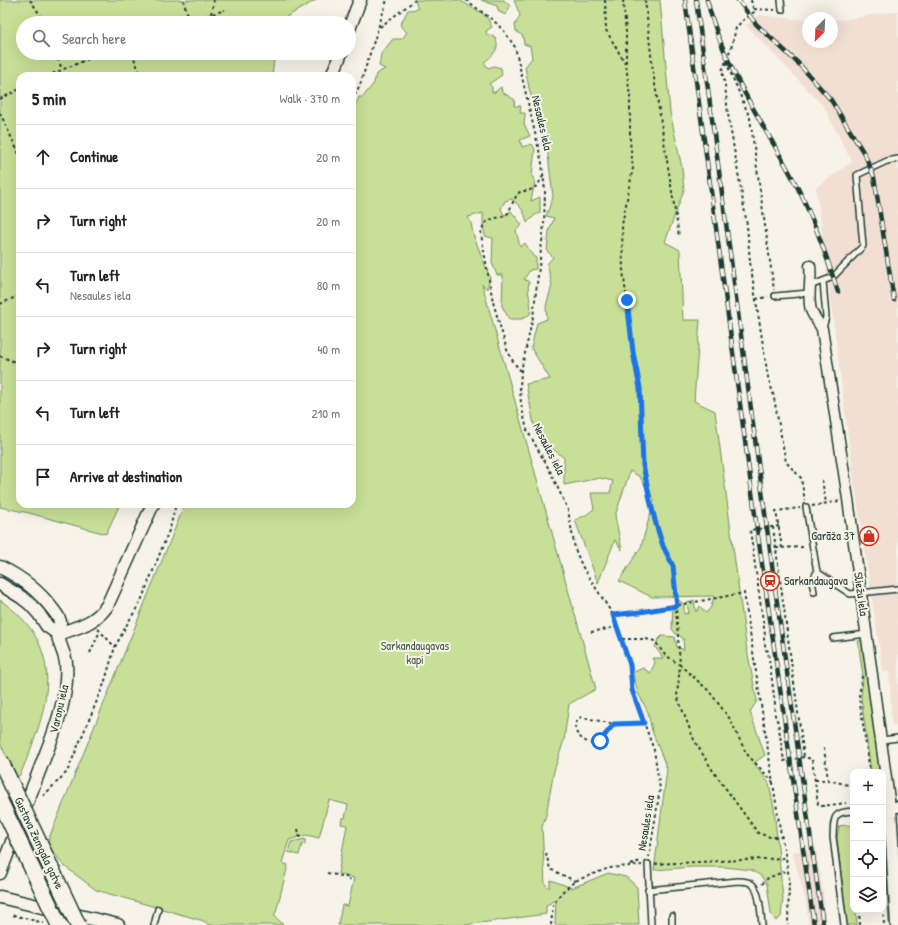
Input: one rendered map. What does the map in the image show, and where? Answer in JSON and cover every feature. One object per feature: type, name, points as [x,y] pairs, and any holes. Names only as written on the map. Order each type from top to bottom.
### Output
[{"type":"main road","name":"Gustava Zemgala gatve","points":[[0,760],[78,925]]},
{"type":"main road","name":"Gustava Zemgala gatve","points":[[0,800],[59,925]]},
{"type":"street","points":[[354,16],[360,0]]},
{"type":"street","points":[[333,72],[338,60]]},
{"type":"street","name":"Sliežu iela","points":[[810,266],[812,277],[810,290],[811,310],[822,329],[867,634],[890,807],[895,826],[897,925]]},
{"type":"street","points":[[58,634],[92,621],[102,614],[112,596],[151,508]]},
{"type":"street","points":[[0,567],[30,585],[49,604],[60,622],[58,634]]},
{"type":"street","points":[[0,584],[30,604],[47,626],[58,634]]},
{"type":"street","name":"Varoņu iela","points":[[0,873],[53,735],[65,694],[66,662],[58,634]]},
{"type":"street","points":[[0,897],[118,925]]},
{"type":"lane","points":[[781,0],[782,10]]},
{"type":"lane","points":[[775,296],[810,290],[823,281],[833,277],[863,246],[857,175],[887,161],[898,159]]},
{"type":"lane","points":[[822,329],[826,317],[823,281]]},
{"type":"lane","points":[[806,507],[817,572],[812,581],[814,592]]},
{"type":"lane","points":[[817,572],[850,594],[898,589]]},
{"type":"lane","points":[[833,638],[867,634]]},
{"type":"lane","points":[[882,740],[898,738]]},
{"type":"lane","points":[[844,925],[833,829],[837,814],[850,811]]},
{"type":"lane","points":[[648,864],[648,890],[651,925]]},
{"type":"lane","points":[[648,890],[746,881],[753,885],[757,892],[762,925]]},
{"type":"lane","points":[[154,925],[158,909]]},
{"type":"lane","points":[[672,916],[672,925]]},
{"type":"path","points":[[30,0],[40,16]]},
{"type":"path","points":[[183,0],[188,16]]},
{"type":"path","points":[[210,15],[214,0]]},
{"type":"path","points":[[356,92],[379,28],[387,0]]},
{"type":"path","points":[[379,28],[415,0]]},
{"type":"path","name":"Nesaules iela","points":[[466,0],[494,21],[504,31],[515,47],[544,175],[544,225],[533,317],[521,371],[521,404],[527,430],[550,471],[568,510],[575,549],[582,566],[613,615],[630,665],[632,690],[654,750],[660,789],[648,864]]},
{"type":"path","points":[[605,0],[606,30],[626,64]]},
{"type":"path","points":[[623,0],[626,32],[626,64],[630,97],[630,141],[634,168],[622,225],[623,270],[633,352],[640,388],[643,465],[656,524],[663,546],[673,566],[680,665],[677,696],[694,740],[713,771],[758,833],[770,837],[782,837]]},
{"type":"path","points":[[645,0],[653,72],[679,236]]},
{"type":"path","points":[[751,0],[754,12],[736,28],[732,45],[722,71],[747,225],[756,299],[768,377],[773,392],[786,462],[801,478],[806,507]]},
{"type":"path","points":[[754,9],[782,10]]},
{"type":"path","points":[[207,16],[225,10]]},
{"type":"path","points":[[58,60],[62,69]]},
{"type":"path","points":[[56,72],[84,60]]},
{"type":"path","points":[[135,60],[139,72]]},
{"type":"path","points":[[725,60],[750,118],[775,296],[756,299]]},
{"type":"path","points":[[0,99],[16,91]]},
{"type":"path","points":[[0,113],[16,147]]},
{"type":"path","points":[[521,371],[514,363],[507,350],[493,302],[481,234],[482,227],[486,222],[494,218],[506,216],[511,209],[517,194],[521,191],[529,191],[538,186],[544,175]]},
{"type":"path","points":[[0,304],[16,297]]},
{"type":"path","points":[[0,356],[16,362]]},
{"type":"path","points":[[822,480],[826,503]]},
{"type":"path","points":[[42,796],[67,772],[104,684],[115,647],[141,601],[170,528],[175,508]]},
{"type":"path","points":[[773,526],[804,757]]},
{"type":"path","points":[[779,526],[750,530],[766,635],[764,639],[766,650],[768,652],[775,703],[774,708],[778,722],[784,760],[804,757],[812,759],[818,804],[822,806],[850,803]]},
{"type":"path","points":[[776,548],[812,547]]},
{"type":"path","points":[[613,615],[677,606],[744,593],[780,829],[788,870],[788,925]]},
{"type":"path","points":[[92,621],[115,647]]},
{"type":"path","points":[[591,632],[617,627]]},
{"type":"path","points":[[90,653],[100,631]]},
{"type":"path","points":[[621,639],[646,639],[655,641],[664,654],[680,665],[709,691],[730,719],[746,753],[773,782]]},
{"type":"path","points":[[861,670],[862,677],[859,697],[870,769]]},
{"type":"path","points":[[614,724],[600,741],[593,744],[584,741],[576,733],[574,726],[576,720],[581,717],[614,724],[644,723]]},
{"type":"path","points":[[824,748],[828,780]]},
{"type":"path","points":[[815,780],[828,780],[850,785]]},
{"type":"path","points":[[298,829],[300,838]]},
{"type":"path","points":[[546,853],[550,868],[575,881]]},
{"type":"path","points":[[628,867],[649,857]]},
{"type":"path","points":[[551,925],[553,905],[561,893],[575,881],[609,868],[648,864],[786,858]]},
{"type":"path","points":[[762,884],[768,878],[788,870]]},
{"type":"path","points":[[327,873],[350,878],[349,880]]},
{"type":"path","points":[[859,913],[860,925]]},
{"type":"path","points":[[883,913],[884,925]]},
{"type":"path","points":[[13,915],[51,925]]},
{"type":"shaded area","points":[[898,11],[898,725],[892,725],[889,672],[883,672],[853,474],[816,187],[852,162],[824,107],[746,25],[759,15],[802,19],[802,48],[838,48],[838,20]]},
{"type":"shaded area","points":[[816,848],[827,925],[809,925],[805,897],[792,852]]},
{"type":"green space","points":[[0,0],[316,0],[288,16],[16,16],[16,60],[274,60],[273,72],[16,72],[16,508],[118,508],[106,534],[29,513],[0,507]]},
{"type":"green space","name":"Sarkandaugavas kapi","points":[[414,0],[459,0],[482,13],[488,19],[492,27],[486,31],[487,35],[494,36],[497,47],[493,54],[484,62],[488,68],[494,66],[501,68],[502,75],[489,84],[492,87],[492,92],[495,92],[501,87],[502,92],[515,100],[514,106],[521,106],[520,113],[525,113],[524,124],[530,136],[520,140],[522,147],[532,144],[535,149],[532,176],[535,181],[531,201],[540,197],[540,213],[535,215],[527,223],[522,209],[511,199],[505,201],[501,209],[504,215],[511,211],[522,225],[516,230],[520,247],[525,243],[533,256],[536,258],[536,269],[530,270],[524,279],[529,282],[528,290],[531,309],[530,314],[522,319],[509,319],[502,306],[503,275],[497,275],[492,263],[493,238],[485,236],[483,213],[468,217],[490,278],[487,289],[482,284],[596,689],[569,704],[564,740],[554,771],[546,815],[542,827],[545,884],[549,888],[551,880],[572,888],[608,873],[626,877],[637,887],[639,925],[555,925],[556,899],[546,906],[546,914],[465,925],[338,925],[342,905],[348,906],[354,878],[338,874],[347,825],[341,824],[342,818],[345,818],[348,805],[329,800],[319,838],[306,835],[289,840],[282,863],[288,865],[274,915],[283,925],[209,925],[204,921],[96,890],[63,865],[47,843],[183,508],[356,508],[356,104],[359,97],[363,97],[374,83],[376,74],[385,69],[379,66],[381,54],[393,39],[402,39],[407,32],[400,25],[408,10],[418,9]]},
{"type":"green space","points":[[481,0],[504,0],[510,6],[506,15],[499,12],[497,6]]},
{"type":"green space","points":[[514,0],[660,0],[670,112],[682,168],[684,190],[665,242],[680,250],[683,320],[700,320],[694,401],[715,411],[746,644],[757,701],[750,712],[765,755],[754,763],[769,783],[774,808],[783,898],[781,917],[776,921],[771,914],[767,884],[761,876],[751,870],[725,867],[693,867],[654,870],[667,769],[652,731],[648,712],[638,693],[632,673],[643,668],[650,673],[655,663],[652,658],[663,658],[655,647],[658,640],[662,636],[675,637],[677,647],[684,650],[683,638],[672,629],[673,605],[678,600],[684,604],[684,614],[689,613],[687,603],[694,600],[696,612],[700,606],[706,613],[711,607],[714,596],[652,597],[619,581],[641,547],[654,500],[640,477],[630,471],[615,516],[622,550],[615,540],[598,583],[575,520],[594,509],[591,493],[610,493],[613,481],[600,478],[564,485],[564,458],[536,435],[526,384],[550,379],[531,348],[537,323],[547,319],[546,306],[552,285],[547,264],[553,257],[547,251],[549,231],[554,218],[546,216],[553,197],[547,147],[542,142],[542,127],[538,129],[541,114],[535,111],[525,67],[532,58],[530,46],[524,44],[523,36],[516,31],[515,25],[520,15]]},
{"type":"green space","points":[[0,600],[22,619],[37,638],[44,659],[47,681],[39,727],[20,775],[16,777],[0,743]]},
{"type":"green space","points":[[862,640],[881,769],[871,769],[861,697],[863,676],[858,641]]},
{"type":"green space","points":[[886,819],[893,925],[889,925],[886,872]]},
{"type":"green space","points":[[839,826],[850,826],[850,913],[856,913],[857,925],[847,925],[837,838]]},
{"type":"green space","points":[[305,839],[305,845],[302,844],[299,855],[288,852],[291,842]]},
{"type":"railway","points":[[685,0],[757,529],[814,925]]},
{"type":"railway","points":[[696,0],[776,595],[823,925]]},
{"type":"railway","points":[[707,0],[722,46],[742,89],[805,202],[823,246],[838,292]]},
{"type":"railway","points":[[738,0],[756,24],[799,64],[831,100],[865,155],[874,177],[894,300]]},
{"type":"place","name":"Garāža 37","points":[[869,536]]},
{"type":"place","name":"Sarkandaugava","points":[[770,581]]},
{"type":"route","points":[[600,741],[614,724],[644,723],[632,690],[630,665],[613,615],[677,606],[673,566],[663,546],[656,524],[643,465],[640,388],[633,352],[627,300]]}]
